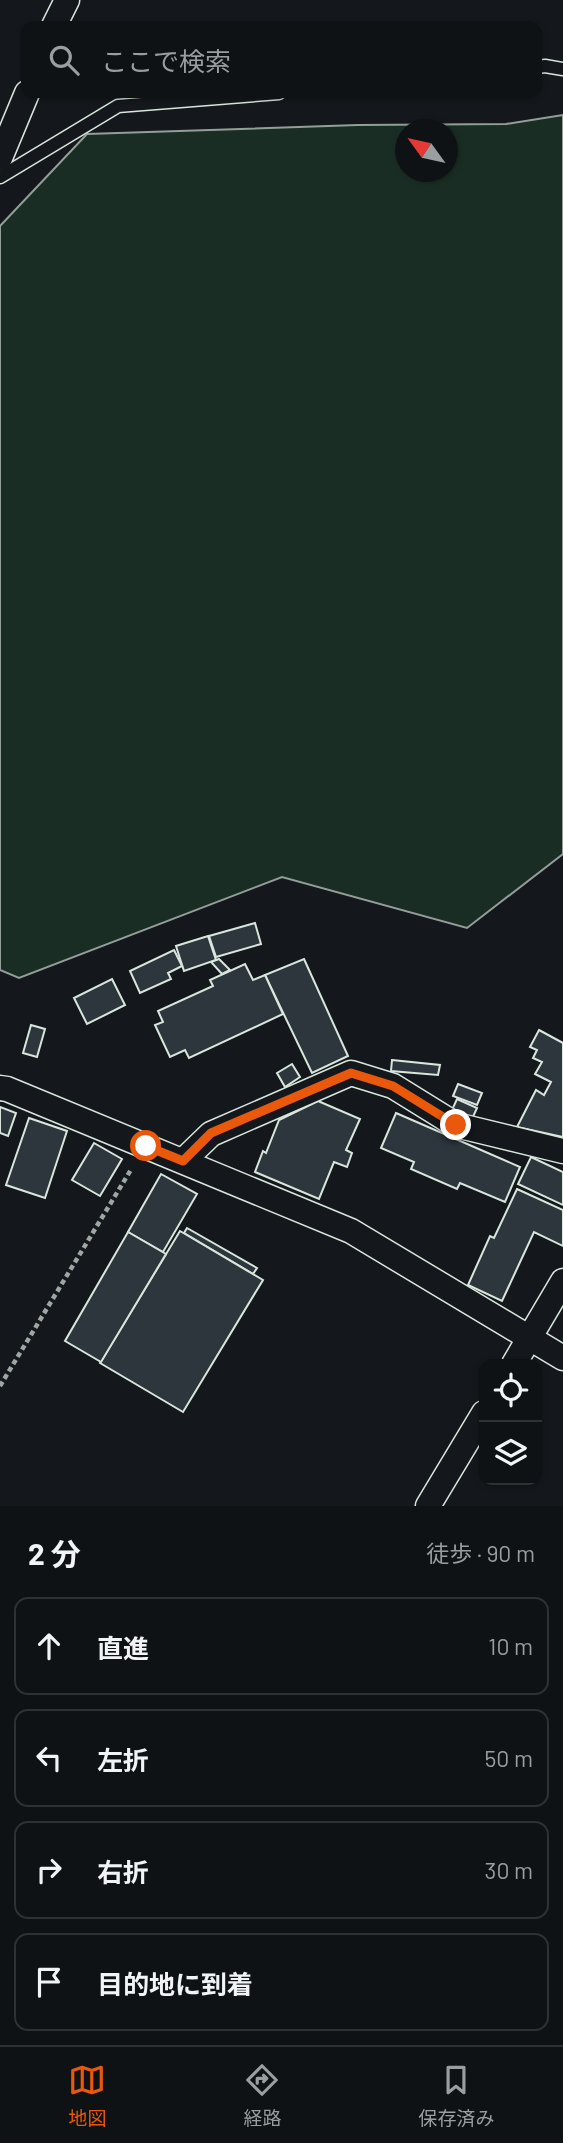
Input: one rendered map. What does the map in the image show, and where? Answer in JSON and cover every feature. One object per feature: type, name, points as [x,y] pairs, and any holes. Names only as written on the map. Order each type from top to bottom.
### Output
[{"type":"street","points":[[56,21],[67,0]]},
{"type":"street","points":[[0,158],[25,98]]},
{"type":"street","points":[[183,1161],[211,1133],[351,1073],[393,1086],[456,1125],[563,1151]]},
{"type":"street","points":[[0,1088],[351,1231],[563,1358]]},
{"type":"street","points":[[517,1359],[563,1281]]},
{"type":"street","points":[[428,1506],[479,1421]]},
{"type":"lane","points":[[542,67],[563,69]]},
{"type":"lane","points":[[0,177],[118,106],[217,98]]},
{"type":"path","points":[[0,1386],[146,1146]]},
{"type":"green space","points":[[563,115],[563,854],[467,928],[282,877],[19,978],[0,970],[0,226],[87,134],[395,125],[395,182],[458,182],[458,124],[506,124]]},
{"type":"building","points":[[255,923],[261,944],[216,957],[209,936]]},
{"type":"building","points":[[208,936],[216,960],[184,971],[176,946]]},
{"type":"building","points":[[174,950],[182,966],[168,973],[171,979],[140,993],[130,971]]},
{"type":"building","points":[[219,959],[230,970],[222,974],[211,962]]},
{"type":"building","points":[[304,959],[348,1056],[312,1073],[265,975]]},
{"type":"building","points":[[245,964],[253,980],[265,975],[283,1014],[189,1058],[185,1050],[170,1057],[155,1025],[163,1022],[158,1011],[213,986],[210,980]]},
{"type":"building","points":[[112,979],[125,1005],[87,1024],[74,998]]},
{"type":"building","points":[[31,1025],[45,1029],[37,1057],[23,1053]]},
{"type":"building","points":[[539,1030],[563,1043],[563,1137],[517,1127],[536,1090],[544,1095],[551,1082],[535,1074],[542,1062],[533,1058],[537,1050],[530,1047]]},
{"type":"building","points":[[392,1060],[440,1065],[438,1075],[391,1071]]},
{"type":"building","points":[[292,1064],[300,1077],[285,1087],[277,1073]]},
{"type":"building","points":[[458,1084],[482,1093],[477,1105],[453,1096]]},
{"type":"building","points":[[457,1099],[477,1108],[472,1119],[452,1110]]},
{"type":"building","points":[[318,1101],[360,1119],[346,1150],[352,1153],[347,1167],[334,1162],[319,1199],[255,1172],[279,1120]]},
{"type":"building","points":[[0,1107],[16,1113],[8,1136],[0,1133]]},
{"type":"building","points":[[396,1113],[520,1167],[505,1202],[460,1183],[457,1189],[411,1169],[414,1162],[381,1148]]},
{"type":"building","points":[[29,1118],[67,1131],[45,1198],[6,1185]]},
{"type":"building","points":[[94,1143],[122,1159],[100,1196],[72,1180]]},
{"type":"building","points":[[531,1157],[563,1172],[563,1205],[518,1184]]},
{"type":"building","points":[[161,1174],[197,1194],[163,1252],[128,1232]]},
{"type":"building","points":[[517,1189],[563,1210],[563,1246],[534,1232],[502,1301],[468,1285],[490,1236],[494,1238]]},
{"type":"building","points":[[187,1228],[257,1268],[253,1274],[184,1233]]},
{"type":"building","points":[[180,1231],[263,1280],[183,1412],[100,1363]]},
{"type":"building","points":[[128,1232],[166,1254],[101,1362],[65,1341]]},
{"type":"route","points":[[146,1146],[183,1161],[211,1133],[351,1073],[393,1086],[456,1125]]}]
